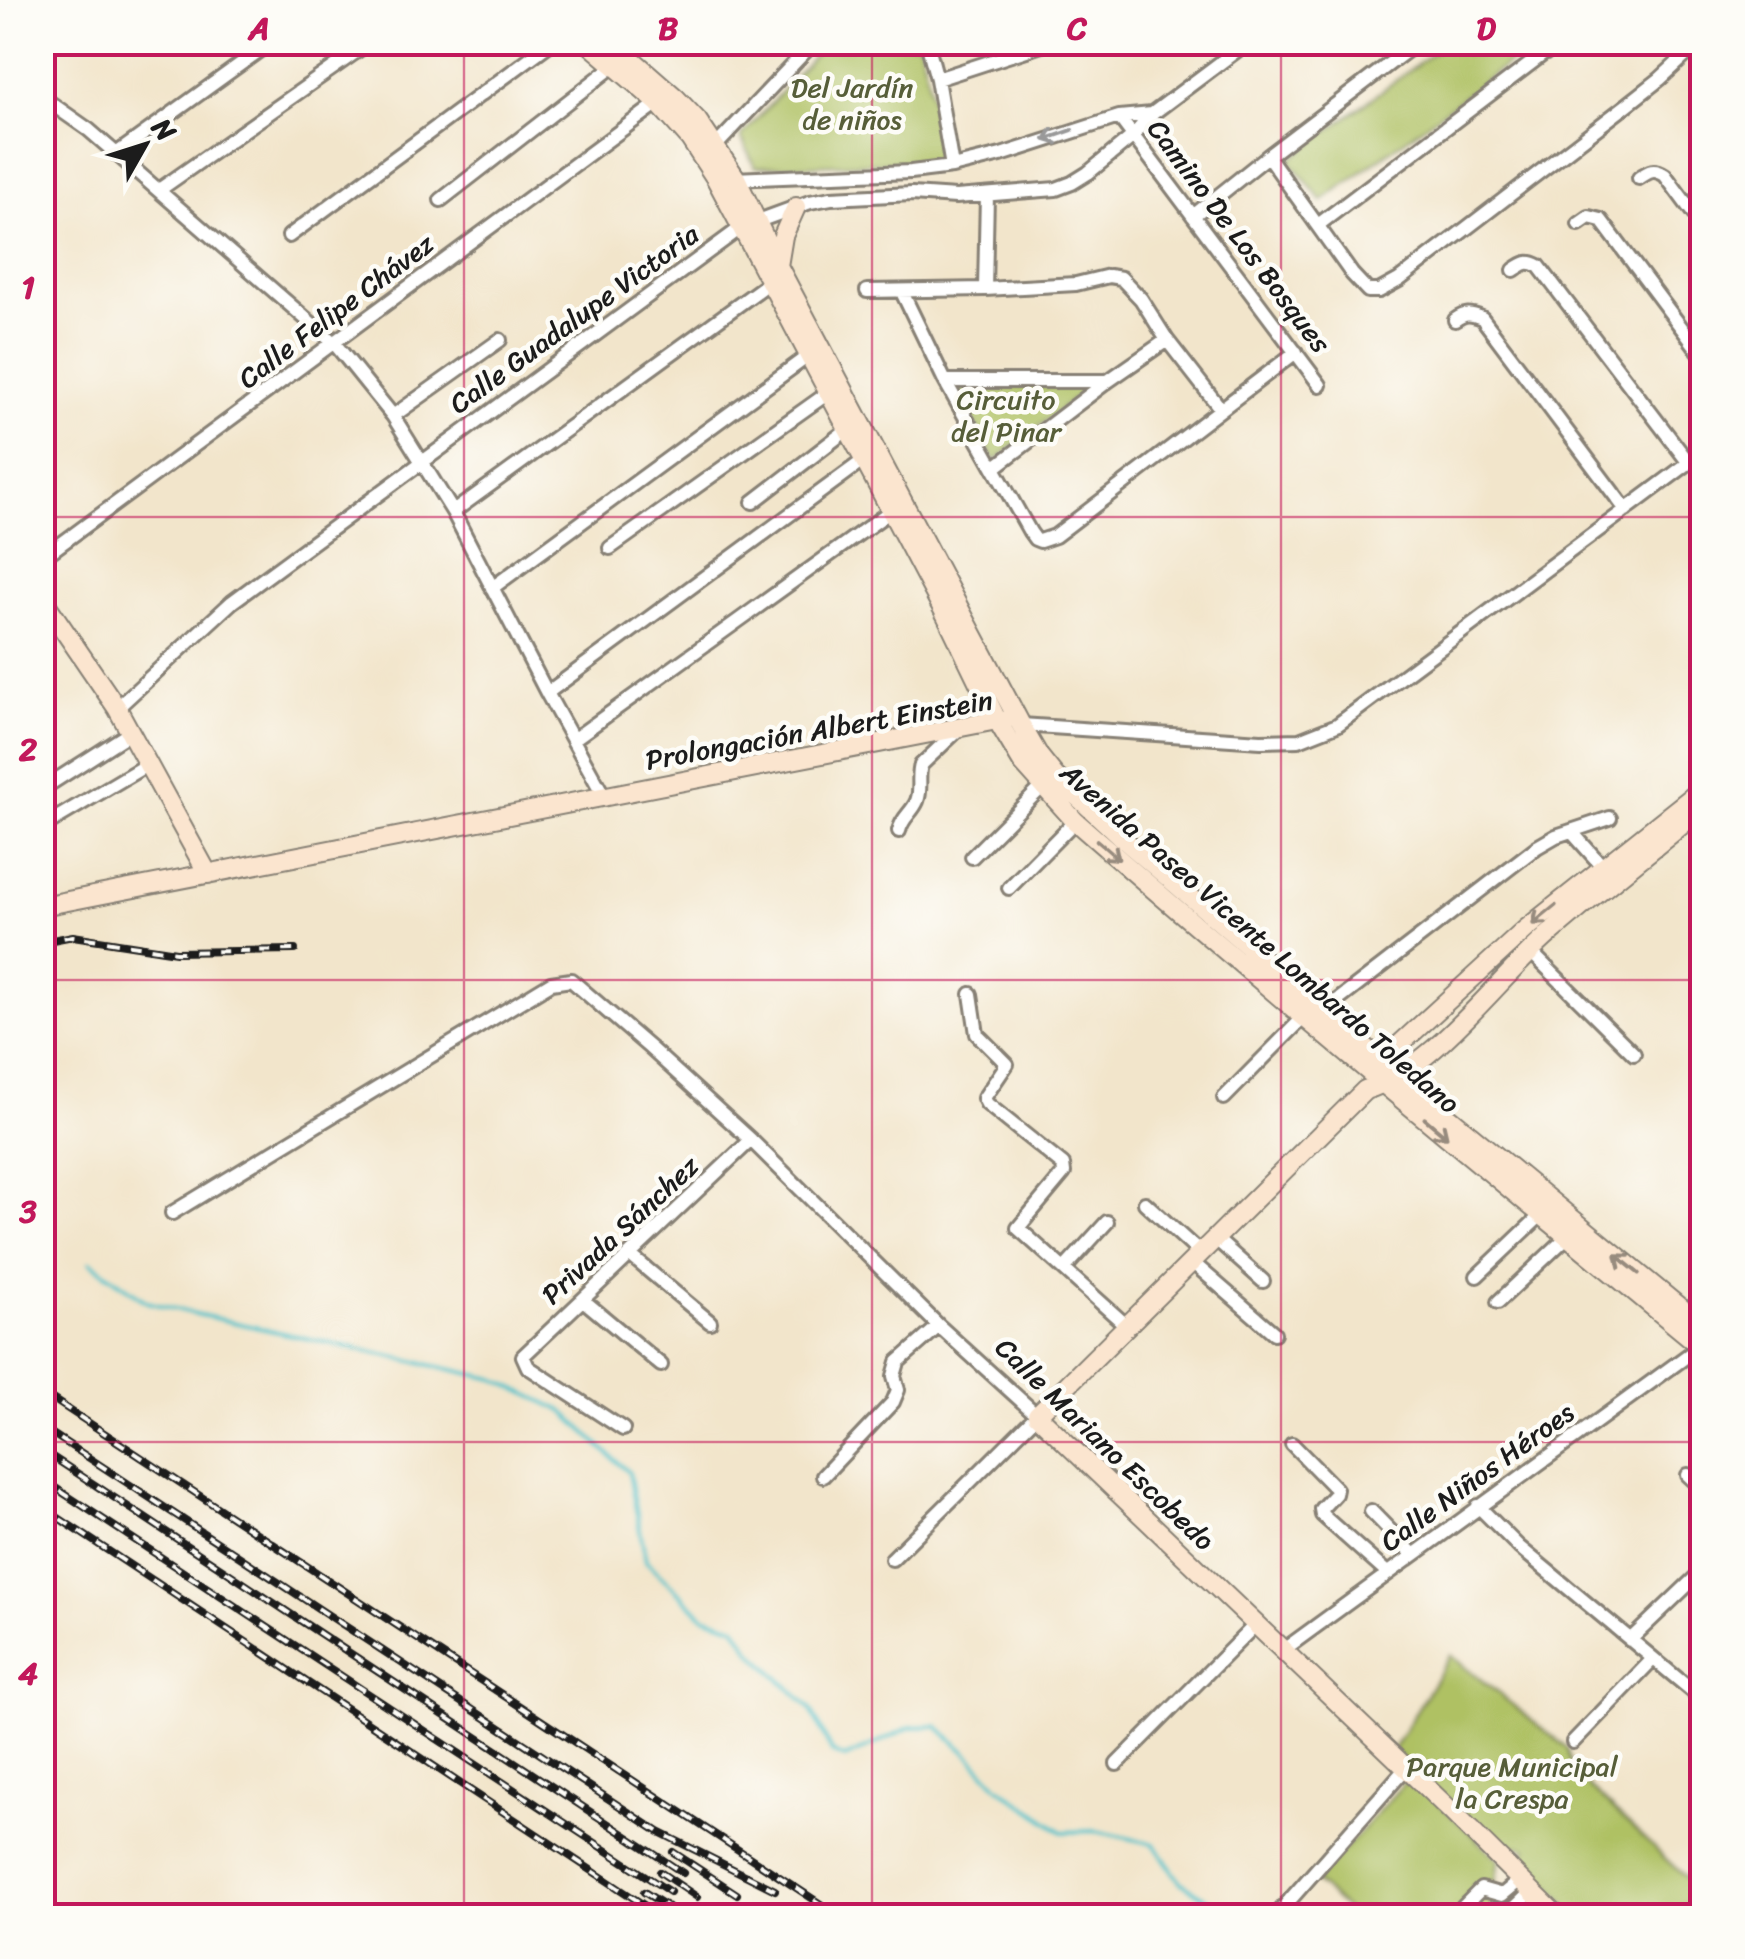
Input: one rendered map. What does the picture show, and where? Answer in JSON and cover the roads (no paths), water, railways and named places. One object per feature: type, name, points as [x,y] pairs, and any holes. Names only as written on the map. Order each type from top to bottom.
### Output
[{"type":"main road","name":"Avenida Paseo Vicente Lombardo Toledano","points":[[588,42],[736,178],[750,224],[774,274],[1039,756],[1071,793],[1324,1012],[1380,1076],[1540,1216],[1702,1346]]},
{"type":"main road","name":"Avenida Paseo Vicente Lombardo Toledano","points":[[612,42],[697,120],[716,179],[750,224]]},
{"type":"main road","points":[[774,274],[782,236],[796,207]]},
{"type":"main road","name":"Avenida Paseo Vicente Lombardo Toledano","points":[[774,274],[808,356],[892,510],[997,720],[1042,787],[1075,821],[1304,1018],[1702,1326]]},
{"type":"main road","points":[[42,598],[117,708],[208,874]]},
{"type":"main road","name":"Prolongación Albert Einstein","points":[[42,906],[962,726],[997,720],[1020,725]]},
{"type":"main road","points":[[1380,1076],[1434,1048],[1532,952],[1604,867],[1702,789]]},
{"type":"main road","points":[[1037,1415],[1526,929],[1577,900],[1702,808]]},
{"type":"main road","name":"Calle Mariano Escobedo","points":[[1037,1415],[1558,1916]]},
{"type":"street","points":[[116,154],[271,42]]},
{"type":"street","points":[[159,190],[370,42]]},
{"type":"street","points":[[289,236],[552,42]]},
{"type":"street","points":[[710,152],[814,42]]},
{"type":"street","points":[[927,42],[952,167]]},
{"type":"street","points":[[937,79],[1022,47],[1051,42]]},
{"type":"street","name":"Calle Guadalupe Victoria","points":[[117,708],[232,602],[750,224],[832,198],[987,195],[1056,189],[1072,183],[1132,137],[1152,114],[1248,42]]},
{"type":"street","points":[[1193,216],[1418,42]]},
{"type":"street","points":[[1520,42],[1546,53]]},
{"type":"street","points":[[1318,225],[1559,42]]},
{"type":"street","points":[[1268,156],[1352,274],[1368,292],[1379,292],[1638,96],[1700,42]]},
{"type":"street","points":[[441,200],[615,65]]},
{"type":"street","points":[[42,97],[89,130],[335,344],[393,416],[453,512],[605,798]]},
{"type":"street","name":"Calle Felipe Chávez","points":[[42,558],[658,103]]},
{"type":"street","points":[[716,179],[952,167],[1001,156],[1119,116],[1152,114]]},
{"type":"street","name":"Camino De Los Bosques","points":[[1119,116],[1320,386]]},
{"type":"street","points":[[1639,178],[1649,171],[1665,174],[1702,225]]},
{"type":"street","points":[[911,172],[912,194]]},
{"type":"street","points":[[985,289],[987,195]]},
{"type":"street","points":[[1579,224],[1589,217],[1601,220],[1702,355]]},
{"type":"street","points":[[1514,270],[1525,262],[1539,266],[1689,463]]},
{"type":"street","points":[[453,512],[774,274]]},
{"type":"street","points":[[868,291],[985,289],[1121,278],[1220,408]]},
{"type":"street","points":[[902,292],[994,468],[1035,539],[1044,541],[1056,536],[1296,352]]},
{"type":"street","points":[[1455,320],[1472,313],[1482,318],[1626,510]]},
{"type":"street","points":[[393,416],[500,340]]},
{"type":"street","points":[[994,468],[1167,340]]},
{"type":"street","points":[[492,588],[808,356]]},
{"type":"street","points":[[946,381],[1108,381]]},
{"type":"street","points":[[610,548],[828,393]]},
{"type":"street","points":[[753,502],[848,429]]},
{"type":"street","name":"Prolongación Albert Einstein","points":[[1020,725],[1261,742],[1300,740],[1337,725],[1702,453]]},
{"type":"street","points":[[547,693],[864,460]]},
{"type":"street","points":[[574,740],[892,510]]},
{"type":"street","points":[[900,832],[902,820],[918,800],[920,765],[962,726]]},
{"type":"street","points":[[42,788],[130,732]]},
{"type":"street","points":[[42,827],[148,764]]},
{"type":"street","points":[[972,857],[1042,787]]},
{"type":"street","points":[[1324,1012],[1537,847],[1556,836],[1610,818]]},
{"type":"street","points":[[1009,888],[1075,821]]},
{"type":"street","points":[[1571,831],[1604,867]]},
{"type":"street","points":[[1532,952],[1634,1054]]},
{"type":"street","name":"Calle Mariano Escobedo","points":[[172,1212],[551,983],[572,980],[750,1140],[939,1326],[1037,1415]]},
{"type":"street","points":[[971,994],[976,1034],[1007,1064],[984,1098],[986,1104],[1063,1165],[1064,1173],[1018,1228],[1128,1327]]},
{"type":"street","points":[[1224,1098],[1304,1018]]},
{"type":"street","name":"Privada Sánchez","points":[[624,1429],[528,1367],[523,1356],[750,1140]]},
{"type":"street","points":[[1145,1203],[1274,1333]]},
{"type":"street","points":[[1477,1276],[1540,1216]]},
{"type":"street","points":[[1065,1268],[1107,1222]]},
{"type":"street","points":[[1498,1302],[1566,1237]]},
{"type":"street","points":[[1216,1239],[1263,1281]]},
{"type":"street","points":[[630,1256],[710,1322]]},
{"type":"street","points":[[582,1300],[661,1366]]},
{"type":"street","points":[[823,1476],[893,1402],[898,1390],[894,1376],[898,1362],[939,1326]]},
{"type":"street","name":"Calle Niños Héroes","points":[[1282,1651],[1702,1346]]},
{"type":"street","points":[[892,1559],[1037,1415]]},
{"type":"street","points":[[1292,1444],[1336,1488],[1321,1509],[1322,1515],[1387,1573]]},
{"type":"street","points":[[1688,1475],[1702,1488]]},
{"type":"street","points":[[1478,1506],[1518,1547],[1702,1699]]},
{"type":"street","points":[[1371,1511],[1413,1554]]},
{"type":"street","points":[[1630,1640],[1698,1576]]},
{"type":"street","points":[[1117,1764],[1255,1625]]},
{"type":"street","points":[[1573,1742],[1653,1659]]},
{"type":"street","points":[[1281,1910],[1405,1769]]},
{"type":"street","points":[[1454,1916],[1481,1890],[1502,1895],[1526,1885]]},
{"type":"street","points":[[1506,1916],[1526,1885]]},
{"type":"waterway","points":[[90,1262],[147,1302],[495,1379],[563,1411],[629,1473],[646,1561],[703,1616],[735,1626],[751,1651],[810,1708],[832,1752],[845,1758],[911,1727],[937,1726],[999,1787],[1062,1832],[1096,1831],[1154,1844],[1180,1882],[1223,1909],[1227,1916]]},
{"type":"railway","points":[[42,942],[73,936],[176,952],[295,950]]},
{"type":"railway","points":[[42,1197],[52,1203]]},
{"type":"railway","points":[[42,1392],[839,1916]]},
{"type":"railway","points":[[42,1427],[659,1832],[775,1890]]},
{"type":"railway","points":[[42,1450],[683,1873]]},
{"type":"railway","points":[[42,1479],[670,1892]]},
{"type":"railway","points":[[42,1507],[653,1911]]},
{"type":"railway","points":[[673,1852],[737,1894]]},
{"type":"railway","points":[[660,1872],[697,1897]]},
{"type":"railway","points":[[644,1892],[682,1916]]},
{"type":"park label","name":"Del Jardín de niños","points":[[852,103]]},
{"type":"park label","name":"Circuito del Pinar","points":[[1006,415]]},
{"type":"park label","name":"Parque Municipal la Crespa","points":[[1512,1782]]}]
